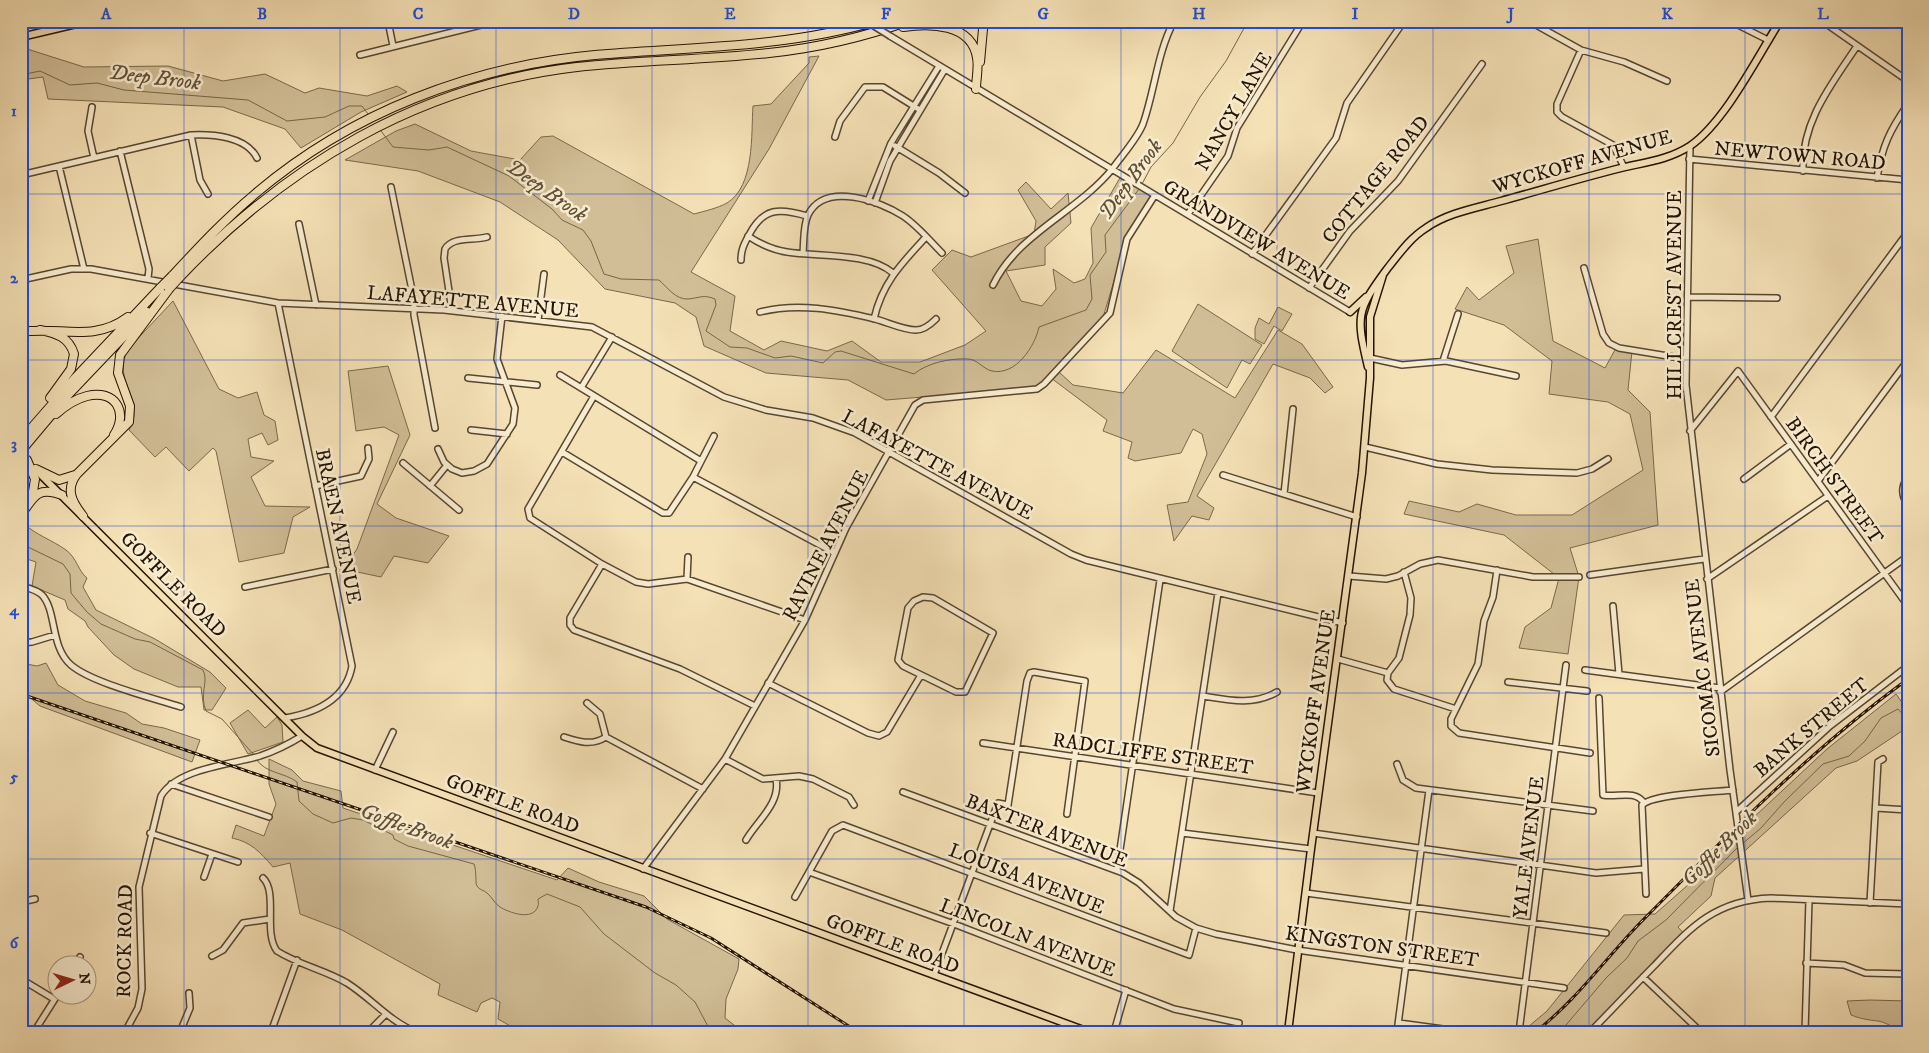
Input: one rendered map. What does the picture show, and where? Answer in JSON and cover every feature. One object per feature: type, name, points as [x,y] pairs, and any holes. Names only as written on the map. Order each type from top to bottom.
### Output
[{"type":"highway","points":[[175,277],[242,217],[309,165],[377,126],[442,99],[492,83],[560,69],[770,53],[822,45],[909,21]]},
{"type":"highway","points":[[976,89],[985,21]]},
{"type":"highway","points":[[23,453],[68,395],[242,205],[297,162],[373,117],[438,90],[498,72],[559,59],[768,43],[820,35],[873,22]]},
{"type":"highway","points":[[874,32],[926,25],[944,27],[962,34],[971,43],[977,55],[976,89]]},
{"type":"highway","points":[[21,332],[40,330],[90,333],[103,330],[121,322],[165,288]]},
{"type":"highway","points":[[83,516],[70,493],[70,484],[77,474],[125,427],[130,417],[130,406],[118,373],[120,355],[165,288]]},
{"type":"highway","points":[[21,439],[147,302]]},
{"type":"highway","points":[[21,439],[67,375],[74,359],[72,348],[65,339],[55,333],[40,330]]},
{"type":"highway","points":[[23,453],[67,406],[80,398],[92,395],[110,397],[119,408],[120,423],[107,444]]},
{"type":"highway","points":[[21,515],[31,500],[35,489],[35,479],[23,453]]},
{"type":"highway","points":[[36,469],[59,480],[77,474]]},
{"type":"highway","points":[[31,500],[45,491],[62,496]]},
{"type":"main road","points":[[21,38],[89,21]]},
{"type":"main road","name":"WYCKOFF AVENUE","points":[[1370,375],[1359,325],[1361,314],[1370,292],[1410,241],[1436,222],[1468,210],[1624,167],[1666,158],[1690,146],[1719,119],[1780,21]]},
{"type":"main road","name":"WYCKOFF AVENUE","points":[[1288,1032],[1318,793],[1357,517],[1365,447],[1370,375],[1370,317],[1383,275]]},
{"type":"main road","points":[[1350,312],[1370,292]]},
{"type":"main road","points":[[1350,312],[1370,317]]},
{"type":"main road","name":"GOFFLE ROAD","points":[[23,453],[62,496],[302,736],[317,748],[1089,1032]]},
{"type":"street","points":[[388,21],[393,46]]},
{"type":"street","points":[[360,55],[497,21]]},
{"type":"street","points":[[993,285],[1000,273],[1030,239],[1070,207],[1111,170],[1142,125],[1166,39],[1174,21]]},
{"type":"street","name":"NANCY LANE","points":[[1188,214],[1228,156],[1237,128],[1303,21]]},
{"type":"street","points":[[1252,254],[1336,138],[1347,103],[1404,21]]},
{"type":"street","points":[[1529,21],[1581,50],[1624,62],[1667,81]]},
{"type":"street","points":[[1730,21],[1768,40]]},
{"type":"street","points":[[1822,21],[1907,78]]},
{"type":"street","name":"GRANDVIEW AVENUE","points":[[873,22],[890,36],[976,89],[1350,312]]},
{"type":"street","points":[[1803,172],[1804,144],[1816,108],[1857,46]]},
{"type":"street","points":[[1581,50],[1556,104],[1557,112],[1562,117],[1613,145],[1624,167]]},
{"type":"street","name":"COTTAGE ROAD","points":[[1309,288],[1350,231],[1398,181],[1482,64]]},
{"type":"street","points":[[868,201],[891,143],[939,66]]},
{"type":"street","points":[[875,203],[890,161],[945,70]]},
{"type":"street","points":[[835,137],[840,121],[865,87],[883,87],[920,110]]},
{"type":"street","points":[[1877,178],[1885,141],[1908,104]]},
{"type":"street","points":[[92,107],[88,131],[94,158]]},
{"type":"street","points":[[191,134],[200,180],[208,194]]},
{"type":"street","points":[[21,175],[191,134],[214,135],[237,141],[254,152],[257,158]]},
{"type":"street","points":[[891,143],[965,193]]},
{"type":"street","name":"HILLCREST AVENUE","points":[[1690,146],[1686,358],[1690,431]]},
{"type":"street","points":[[120,151],[149,269],[148,278]]},
{"type":"street","name":"NEWTOWN ROAD","points":[[1690,160],[1803,172],[1908,180]]},
{"type":"street","points":[[59,166],[84,269]]},
{"type":"street","points":[[391,188],[415,309],[414,315],[435,428]]},
{"type":"street","name":"RAVINE AVENUE","points":[[643,869],[725,759],[805,620],[846,528],[915,405],[920,401],[1037,389],[1044,384],[1110,313],[1127,239],[1155,195]]},
{"type":"street","points":[[803,253],[808,216],[816,205],[829,199],[847,196],[875,203],[905,218],[942,253]]},
{"type":"street","points":[[741,260],[741,253],[748,236],[756,222],[767,213],[786,210],[808,216]]},
{"type":"street","points":[[299,224],[316,305]]},
{"type":"street","points":[[1771,417],[1908,232]]},
{"type":"street","points":[[748,236],[776,249],[865,261],[886,267],[893,273]]},
{"type":"street","points":[[452,311],[444,261],[445,249],[456,240],[473,241],[487,237]]},
{"type":"street","points":[[874,319],[882,292],[893,273],[926,237]]},
{"type":"street","points":[[1584,268],[1603,334],[1609,343],[1619,348],[1686,358]]},
{"type":"street","name":"LAFAYETTE AVENUE","points":[[21,280],[71,269],[106,270],[278,302],[452,311],[586,326],[612,337],[724,397],[749,406],[830,423],[890,452],[1071,554],[1102,565],[1160,580],[1343,623]]},
{"type":"street","points":[[538,320],[544,274]]},
{"type":"street","points":[[1688,297],[1777,298]]},
{"type":"street","name":"BRAEN AVENUE","points":[[278,302],[351,657],[350,674],[334,698],[325,706],[310,713],[286,718]]},
{"type":"street","points":[[760,312],[791,306],[807,307],[874,319],[913,330],[925,328],[936,319]]},
{"type":"street","points":[[1443,361],[1458,314]]},
{"type":"street","points":[[438,449],[447,465],[452,469],[462,473],[480,469],[496,452],[513,424],[515,408],[497,359],[502,316]]},
{"type":"street","points":[[581,388],[612,337]]},
{"type":"street","points":[[1370,358],[1402,365],[1443,361],[1516,376]]},
{"type":"street","points":[[1818,482],[1908,360]]},
{"type":"street","name":"BIRCH STREET","points":[[1690,431],[1738,371],[1908,606]]},
{"type":"street","points":[[560,375],[701,461]]},
{"type":"street","points":[[468,378],[537,385]]},
{"type":"street","points":[[594,396],[528,509],[529,516],[602,564],[642,584],[687,579],[805,620]]},
{"type":"street","points":[[1284,494],[1293,409]]},
{"type":"street","points":[[471,430],[507,434]]},
{"type":"street","name":"SICOMAC AVENUE","points":[[1690,431],[1720,690],[1748,900]]},
{"type":"street","points":[[562,452],[663,512],[669,513],[693,477],[714,436]]},
{"type":"street","points":[[1744,478],[1791,444]]},
{"type":"street","points":[[1365,447],[1437,464],[1476,469],[1577,473],[1592,469],[1608,458]]},
{"type":"street","points":[[315,486],[355,479],[361,476],[366,468],[368,448]]},
{"type":"street","points":[[402,463],[459,510]]},
{"type":"street","points":[[430,486],[447,465]]},
{"type":"street","points":[[1223,475],[1357,517]]},
{"type":"street","points":[[693,477],[835,553]]},
{"type":"street","points":[[1908,477],[1904,483],[1902,493],[1908,505]]},
{"type":"street","points":[[1707,579],[1828,496]]},
{"type":"street","points":[[1585,670],[1720,690],[1908,556]]},
{"type":"street","points":[[687,579],[688,557]]},
{"type":"street","points":[[1590,575],[1704,559]]},
{"type":"street","points":[[1349,576],[1386,579],[1420,564],[1438,560],[1541,578],[1579,577]]},
{"type":"street","points":[[602,564],[570,618],[571,628],[577,632],[680,669],[754,706]]},
{"type":"street","points":[[245,587],[333,569]]},
{"type":"street","points":[[1498,570],[1493,597],[1484,621],[1478,664],[1450,722],[1453,729],[1459,733],[1590,753]]},
{"type":"street","points":[[1404,572],[1411,598],[1410,616],[1399,658],[1388,673],[1387,680],[1394,689],[1456,709]]},
{"type":"street","points":[[1118,870],[1160,580]]},
{"type":"street","points":[[21,586],[37,592],[45,599],[55,635],[64,656],[80,672],[181,707]]},
{"type":"street","points":[[1170,910],[1218,593]]},
{"type":"street","points":[[918,598],[933,598],[993,633],[965,692],[959,694],[921,675],[902,666],[897,656],[908,608],[918,598]]},
{"type":"street","points":[[1613,606],[1619,674]]},
{"type":"street","points":[[21,642],[32,642],[55,635]]},
{"type":"street","points":[[1338,659],[1388,673]]},
{"type":"street","name":"YALE AVENUE","points":[[1519,1032],[1566,665]]},
{"type":"street","name":"BANK STREET","points":[[1736,812],[1830,726],[1908,666]]},
{"type":"street","points":[[934,976],[998,803],[1008,805],[1030,673],[1085,681],[1067,814]]},
{"type":"street","points":[[768,683],[868,733],[879,736],[887,732],[921,675]]},
{"type":"street","points":[[1508,682],[1587,691]]},
{"type":"street","points":[[1202,696],[1249,701],[1264,698],[1277,692]]},
{"type":"street","points":[[1599,698],[1603,795],[1632,795],[1641,799],[1644,803]]},
{"type":"street","points":[[588,703],[600,714],[606,737],[703,789]]},
{"type":"street","points":[[375,770],[393,732]]},
{"type":"street","points":[[171,784],[185,776],[270,752],[302,736]]},
{"type":"street","points":[[564,737],[580,743],[598,742],[606,737]]},
{"type":"street","name":"RADCLIFFE STREET","points":[[983,743],[1318,793]]},
{"type":"street","points":[[725,759],[756,776],[776,779],[799,776],[813,778],[849,797],[854,805]]},
{"type":"street","points":[[1870,903],[1878,762],[1883,759]]},
{"type":"street","points":[[1397,764],[1400,776],[1406,783],[1416,788],[1593,811]]},
{"type":"street","points":[[746,840],[774,801],[778,791],[776,779]]},
{"type":"street","points":[[171,784],[270,817]]},
{"type":"street","name":"ROCK ROAD","points":[[125,1032],[138,1008],[142,989],[138,898],[140,874],[158,801],[171,784]]},
{"type":"street","points":[[1398,1032],[1429,790]]},
{"type":"street","points":[[1644,803],[1669,797],[1733,790]]},
{"type":"street","name":"BAXTER AVENUE","points":[[903,792],[1118,870],[1139,883],[1170,910],[1196,928]]},
{"type":"street","points":[[1644,803],[1641,810],[1646,894]]},
{"type":"street","points":[[1876,808],[1908,810]]},
{"type":"street","name":"LOUISA AVENUE","points":[[809,872],[831,833],[839,826],[847,826],[1189,955],[1196,928]]},
{"type":"street","points":[[1182,832],[1311,849]]},
{"type":"street","points":[[150,833],[238,862]]},
{"type":"street","points":[[1313,833],[1596,872],[1644,869]]},
{"type":"street","points":[[204,877],[212,854]]},
{"type":"street","points":[[795,897],[809,872]]},
{"type":"street","name":"LINCOLN AVENUE","points":[[809,872],[954,924],[1184,1012],[1239,1023]]},
{"type":"street","points":[[263,878],[268,888],[270,919],[276,949],[348,984],[386,1014],[416,1032]]},
{"type":"street","points":[[1306,893],[1606,933]]},
{"type":"street","points":[[1590,1032],[1699,921],[1726,906],[1748,900],[1770,898],[1908,904]]},
{"type":"street","points":[[21,902],[36,899]]},
{"type":"street","points":[[1805,1032],[1809,900]]},
{"type":"street","points":[[212,956],[223,950],[243,923],[270,919]]},
{"type":"street","name":"KINGSTON STREET","points":[[1196,928],[1216,934],[1298,950],[1564,988]]},
{"type":"street","points":[[271,1032],[298,960]]},
{"type":"street","points":[[1806,963],[1844,966],[1865,973],[1908,974]]},
{"type":"street","points":[[1643,977],[1701,1032]]},
{"type":"street","points":[[21,979],[48,992]]},
{"type":"street","points":[[1114,1032],[1126,990]]},
{"type":"street","points":[[180,1032],[190,1008],[189,994]]},
{"type":"street","points":[[34,1032],[50,1006]]},
{"type":"street","points":[[368,1032],[386,1014]]},
{"type":"street","points":[[1399,1023],[1465,1032]]},
{"type":"street","points":[[1598,1024],[1601,1032]]},
{"type":"shaded area","points":[[24,48],[84,67],[168,66],[223,81],[265,74],[305,93],[319,88],[367,96],[397,86],[407,92],[361,112],[301,148],[285,129],[223,107],[48,99],[43,77],[21,80],[21,49]]},
{"type":"shaded area","points":[[819,56],[769,149],[691,272],[735,296],[730,331],[764,350],[781,341],[827,351],[852,341],[881,362],[920,362],[965,345],[986,331],[932,270],[952,250],[971,257],[1034,234],[1036,221],[1018,190],[1026,182],[1051,209],[1068,193],[1071,223],[1045,247],[1045,265],[1006,271],[1021,301],[1042,306],[1056,289],[1053,269],[1074,283],[1085,279],[1093,263],[1091,228],[1121,176],[1153,195],[1125,245],[1101,324],[1058,371],[1073,385],[1123,393],[1156,350],[1235,398],[1278,330],[1302,344],[1333,387],[1325,393],[1310,378],[1273,364],[1197,496],[1214,508],[1209,520],[1192,516],[1174,541],[1167,505],[1188,502],[1207,454],[1202,434],[1193,429],[1181,453],[1135,461],[1128,458],[1132,442],[1103,431],[1107,420],[1051,378],[1033,388],[886,400],[848,380],[766,373],[704,346],[696,317],[675,303],[605,289],[558,240],[500,202],[418,171],[345,160],[396,131],[415,124],[471,151],[520,160],[541,137],[553,136],[694,214],[723,205],[736,195],[743,185],[750,159],[753,106],[771,104],[809,63],[809,57]]},
{"type":"shaded area","points":[[1538,239],[1553,341],[1605,368],[1616,348],[1632,351],[1628,390],[1650,412],[1658,525],[1570,548],[1579,577],[1568,654],[1519,648],[1525,627],[1551,608],[1559,578],[1504,535],[1404,514],[1409,501],[1459,512],[1477,504],[1516,515],[1572,515],[1643,470],[1630,414],[1608,402],[1549,394],[1552,361],[1504,325],[1455,309],[1467,287],[1479,300],[1514,273],[1506,246]]},
{"type":"shaded area","points":[[173,301],[219,389],[238,398],[257,392],[264,415],[275,421],[278,440],[268,445],[262,433],[248,439],[251,457],[274,461],[251,477],[265,506],[310,507],[293,517],[284,553],[239,562],[216,451],[213,448],[189,471],[166,447],[155,457],[129,430],[134,409],[124,372],[124,361],[128,349]]},
{"type":"shaded area","points":[[1198,304],[1262,345],[1250,364],[1242,360],[1227,388],[1172,351]]},
{"type":"shaded area","points":[[1278,307],[1292,314],[1282,331],[1274,326],[1264,344],[1255,339],[1255,328],[1259,318],[1269,324]]},
{"type":"shaded area","points":[[388,366],[410,435],[377,504],[396,518],[449,536],[428,563],[394,556],[381,577],[343,569],[357,549],[399,435],[384,427],[356,431],[348,371]]},
{"type":"shaded area","points":[[23,523],[70,553],[81,572],[87,578],[83,587],[96,610],[155,639],[210,672],[226,688],[212,710],[204,710],[201,687],[178,687],[134,669],[114,655],[88,627],[85,621],[68,609],[65,600],[32,586],[36,562],[21,557]]},
{"type":"shaded area","points":[[21,663],[37,666],[46,663],[58,685],[85,701],[126,713],[142,724],[164,728],[200,740],[192,762],[40,706],[21,690]]},
{"type":"shaded area","points":[[1896,694],[1908,711],[1908,727],[1857,761],[1836,768],[1715,878],[1711,896],[1678,927],[1685,935],[1588,1032],[1522,1032],[1547,1011],[1624,915],[1655,914],[1697,877],[1723,846],[1827,749]]},
{"type":"shaded area","points":[[248,710],[265,728],[277,717],[282,725],[283,742],[248,754],[230,723]]},
{"type":"shaded area","points":[[269,759],[292,770],[303,781],[341,791],[343,808],[557,880],[568,868],[599,882],[644,896],[667,919],[739,959],[738,969],[726,999],[725,1018],[743,1032],[521,1032],[498,1019],[500,1002],[492,998],[481,1003],[477,1012],[438,995],[440,984],[342,930],[300,914],[290,863],[273,867],[255,848],[245,842],[232,838],[236,825],[264,836],[276,804],[269,784]]},
{"type":"shaded area","points":[[1847,1001],[1908,1001],[1908,1032],[1900,1031],[1882,1022],[1851,1015]]},
{"type":"waterway","name":"Deep Brook","points":[[1141,186],[1151,167],[1173,143],[1200,97],[1226,61],[1248,21]]},
{"type":"waterway","name":"Deep Brook","points":[[21,75],[40,71],[70,85],[97,83],[124,90],[248,100],[287,121],[325,117],[349,106],[362,106],[368,114]]},
{"type":"waterway","name":"Deep Brook","points":[[381,131],[393,147],[429,150],[447,147],[509,176],[552,209],[562,220],[583,230],[591,241],[604,274],[621,279],[659,280],[672,292],[684,299],[704,297],[715,299],[716,305],[706,331],[730,347],[747,348],[775,358],[791,356],[823,363],[835,352],[841,351],[914,374],[932,364],[946,360],[961,359],[971,359],[992,371],[1009,369],[1029,351],[1039,327],[1086,310],[1092,299],[1090,275],[1106,252],[1105,235],[1139,189]]},
{"type":"waterway","name":"Goffle Brook","points":[[21,541],[28,547],[63,564],[70,574],[71,593],[87,612],[101,624],[135,639],[150,642],[203,670],[205,674],[203,699],[206,711],[222,719],[254,755]]},
{"type":"waterway","name":"Goffle Brook","points":[[1742,844],[1761,828],[1784,802],[1823,764],[1849,756],[1865,741],[1881,718],[1898,709],[1908,720]]},
{"type":"waterway","name":"Goffle Brook","points":[[256,759],[265,768],[297,782],[299,801],[313,814],[333,823],[351,818],[363,820],[393,835],[394,839],[408,846],[474,864],[477,886],[504,909],[514,913],[531,914],[538,906],[538,899],[547,894],[580,907],[604,934],[655,973],[676,985],[695,1002],[711,1032]]},
{"type":"waterway","name":"Goffle Brook","points":[[1560,1032],[1606,978],[1627,958],[1638,941],[1666,920],[1739,846]]},
{"type":"railway","points":[[1535,1032],[1563,1007],[1640,923],[1769,796],[1837,735],[1908,679]]},
{"type":"railway","points":[[21,694],[646,907],[711,938],[858,1032]]}]
